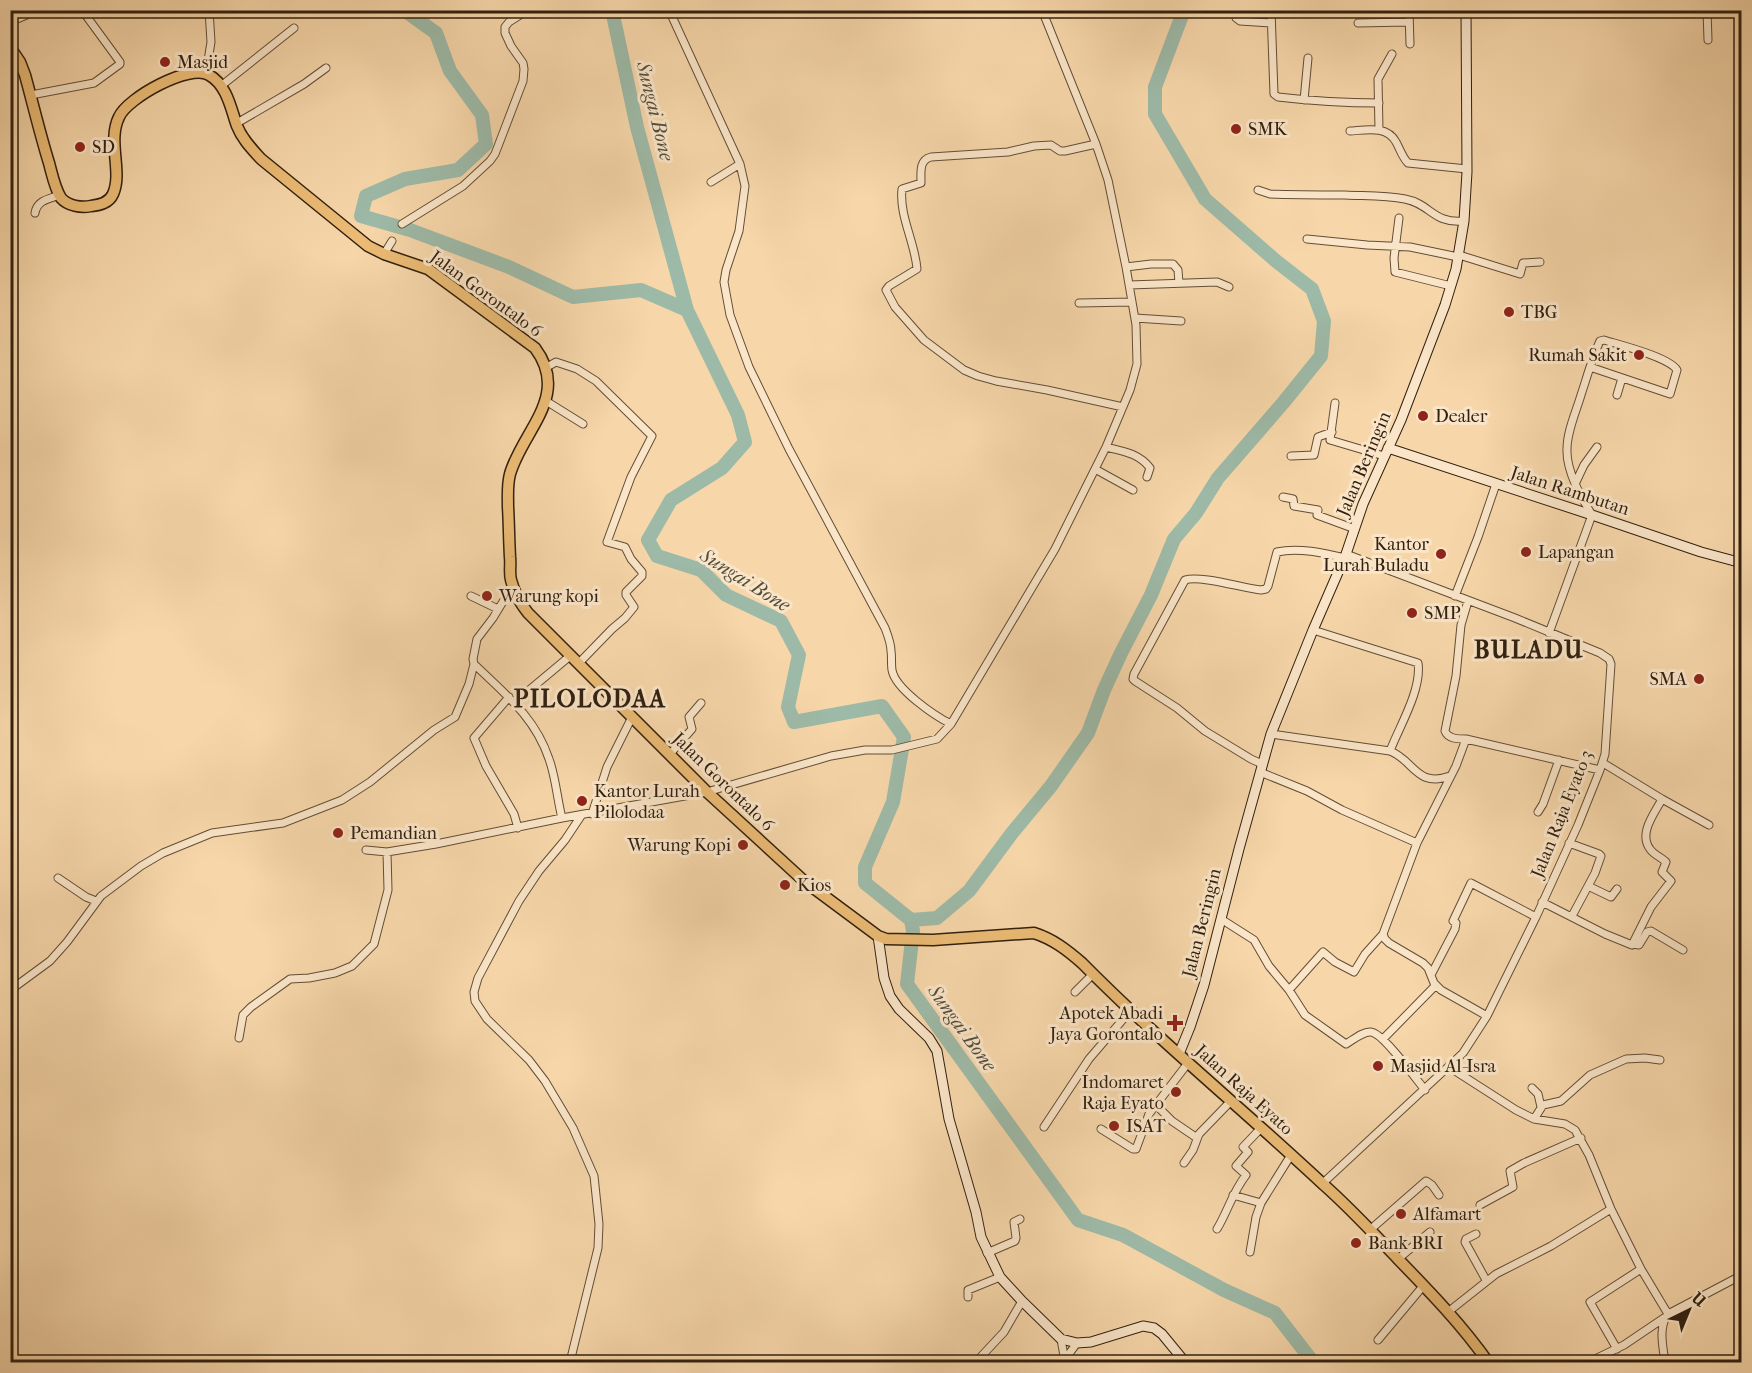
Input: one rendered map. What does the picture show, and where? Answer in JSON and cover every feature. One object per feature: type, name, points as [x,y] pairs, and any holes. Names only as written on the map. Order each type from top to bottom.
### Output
[{"type":"main road","points":[[10,47],[20,62],[53,178],[60,195],[66,201],[80,207],[103,205],[113,195],[115,130],[120,114],[155,87],[184,74],[206,73]]},
{"type":"main road","name":"Jalan Gorontalo 6","points":[[206,73],[221,86],[247,144],[261,159],[368,246],[384,254],[422,266],[535,348],[547,367],[546,401],[514,461],[507,496],[510,574],[521,604],[707,792],[804,881],[882,938]]},
{"type":"main road","name":"Jalan Raja Eyato","points":[[882,938],[933,940],[1034,933],[1064,947],[1371,1229],[1470,1337],[1488,1362]]},
{"type":"street","points":[[10,22],[38,10]]},
{"type":"street","points":[[30,95],[94,83],[120,64],[82,10]]},
{"type":"street","points":[[206,73],[211,42],[208,10]]},
{"type":"street","points":[[402,224],[472,179],[495,154],[523,81],[525,69],[505,33],[505,27],[528,10]]},
{"type":"street","points":[[669,10],[740,164],[745,186],[736,242],[724,282],[730,315],[742,349],[789,449],[885,628],[891,648],[892,673],[897,683],[907,693],[951,724]]},
{"type":"street","points":[[366,850],[387,852],[707,792],[831,756],[865,750],[892,750],[937,739],[951,724],[1055,549],[1106,447],[1123,407],[1137,364],[1138,343],[1135,318],[1108,180],[1096,144],[1042,10]]},
{"type":"street","points":[[1235,10],[1236,18],[1240,21],[1271,23]]},
{"type":"street","points":[[1271,10],[1273,93],[1278,97],[1304,100],[1379,103]]},
{"type":"street","points":[[1408,10],[1410,44]]},
{"type":"street","name":"Jalan Beringin","points":[[1179,1054],[1204,985],[1271,734],[1345,556],[1363,504],[1401,420],[1451,286],[1459,256],[1464,221],[1467,169],[1466,10]]},
{"type":"street","points":[[1707,10],[1708,40]]},
{"type":"street","points":[[1358,23],[1408,22]]},
{"type":"street","points":[[221,86],[294,28]]},
{"type":"street","points":[[1379,130],[1378,79],[1392,54]]},
{"type":"street","points":[[1304,100],[1308,58]]},
{"type":"street","points":[[237,123],[294,90],[326,68]]},
{"type":"street","points":[[1350,131],[1379,130],[1394,138],[1403,158],[1408,163],[1467,169]]},
{"type":"street","points":[[1096,144],[1065,151],[1060,151],[1051,145],[1008,152],[926,159],[922,165],[921,183],[905,187],[901,192],[917,269],[886,290],[895,308],[924,340],[964,370],[996,381],[1123,407]]},
{"type":"street","points":[[711,182],[740,164]]},
{"type":"street","points":[[1258,190],[1270,194],[1395,198],[1411,201],[1445,221],[1464,221]]},
{"type":"street","points":[[35,213],[36,207],[41,202],[60,195]]},
{"type":"street","points":[[1399,218],[1395,272],[1451,286]]},
{"type":"street","points":[[1307,239],[1396,246],[1459,256],[1520,274],[1523,263],[1540,262]]},
{"type":"street","points":[[384,254],[392,241]]},
{"type":"street","points":[[1126,267],[1173,264],[1178,270],[1179,283]]},
{"type":"street","points":[[1129,285],[1217,282],[1229,287]]},
{"type":"street","points":[[1079,303],[1132,302]]},
{"type":"street","points":[[1135,318],[1181,321]]},
{"type":"street","points":[[1549,633],[1592,515],[1571,471],[1567,449],[1572,424],[1590,367],[1600,341],[1604,340],[1663,360],[1677,370],[1670,394],[1590,367]]},
{"type":"street","points":[[518,828],[514,814],[486,766],[474,738],[512,700],[574,659],[625,618],[634,607],[626,592],[642,576],[642,572],[625,547],[607,542],[631,477],[652,436],[600,384],[582,371],[556,362],[547,367]]},
{"type":"street","points":[[1617,395],[1622,378]]},
{"type":"street","points":[[546,401],[583,424]]},
{"type":"street","points":[[1335,403],[1330,440],[1386,452]]},
{"type":"street","points":[[1291,456],[1314,455],[1318,437],[1332,432]]},
{"type":"street","points":[[1106,447],[1141,458],[1150,468],[1147,477]]},
{"type":"street","points":[[1576,482],[1584,465],[1597,447]]},
{"type":"street","name":"Jalan Rambutan","points":[[1386,452],[1496,484],[1701,552],[1742,563]]},
{"type":"street","points":[[1095,469],[1133,490]]},
{"type":"street","points":[[1455,596],[1496,484]]},
{"type":"street","points":[[1283,497],[1293,499],[1294,506],[1318,510],[1317,515],[1355,529]]},
{"type":"street","name":"Jalan Raja Eyato 3","points":[[1261,768],[1133,679],[1185,580],[1189,578],[1261,590],[1268,586],[1277,552],[1308,551],[1345,556],[1549,633],[1600,654],[1611,664],[1605,754],[1601,766],[1536,917],[1487,1016],[1462,1053],[1449,1067],[1323,1183]]},
{"type":"street","points":[[10,989],[50,962],[96,901],[113,886],[163,853],[201,836],[227,830],[283,823],[342,801],[370,782],[434,730],[455,717],[470,684],[477,639],[507,595],[514,590]]},
{"type":"street","points":[[471,596],[498,609]]},
{"type":"street","points":[[1468,601],[1461,625],[1456,676],[1445,730],[1447,735],[1456,740],[1466,739],[1559,760],[1601,766],[1709,825]]},
{"type":"street","points":[[1313,630],[1418,663],[1417,680],[1408,714],[1390,752]]},
{"type":"street","points":[[474,664],[512,700],[530,721],[550,760],[562,819]]},
{"type":"street","points":[[670,754],[692,729],[689,717],[700,703]]},
{"type":"street","points":[[592,814],[607,767],[632,717]]},
{"type":"street","points":[[1271,734],[1390,752],[1398,755],[1413,770],[1427,778],[1440,780],[1450,776]]},
{"type":"street","points":[[1289,990],[1323,952],[1335,962],[1354,972],[1365,954],[1383,934],[1417,843],[1466,739]]},
{"type":"street","points":[[1538,812],[1559,760]]},
{"type":"street","points":[[1261,768],[1342,810],[1417,843]]},
{"type":"street","points":[[1633,944],[1648,912],[1671,881],[1662,872],[1666,862],[1649,849],[1645,835],[1647,826],[1662,799]]},
{"type":"street","points":[[570,1362],[598,1248],[599,1224],[594,1176],[573,1128],[545,1081],[529,1060],[487,1018],[475,1001],[474,992],[478,978],[519,901],[581,816]]},
{"type":"street","points":[[1569,843],[1601,855],[1572,916]]},
{"type":"street","points":[[239,1038],[243,1015],[285,982],[290,979],[335,973],[352,966],[374,944],[388,890],[387,852]]},
{"type":"street","points":[[58,878],[96,901]]},
{"type":"street","points":[[1431,975],[1455,929],[1456,923],[1453,921],[1471,882],[1536,917]]},
{"type":"street","points":[[1588,886],[1611,897],[1617,889]]},
{"type":"street","points":[[1542,902],[1629,944],[1639,945],[1647,932],[1651,931],[1683,951]]},
{"type":"street","points":[[1221,919],[1254,940],[1269,966],[1289,990],[1305,1015],[1343,1043],[1348,1043],[1367,1031],[1374,1032],[1383,1039],[1425,1090]]},
{"type":"street","points":[[1383,934],[1389,944],[1423,963],[1436,985],[1455,999],[1487,1016]]},
{"type":"street","points":[[882,938],[884,978],[890,996],[899,1010],[929,1038],[937,1051],[949,1119],[976,1212],[981,1238],[1000,1277],[1061,1339],[1077,1343],[1091,1342],[1143,1326],[1154,1328],[1162,1334],[1185,1362]]},
{"type":"street","points":[[1075,992],[1093,974]]},
{"type":"street","points":[[1383,1039],[1436,985]]},
{"type":"street","points":[[1044,1127],[1089,1059],[1131,1010]]},
{"type":"street","points":[[1534,1119],[1541,1107],[1561,1101],[1590,1075],[1626,1059],[1660,1060]]},
{"type":"street","points":[[1101,1129],[1136,1149],[1155,1104],[1188,1063]]},
{"type":"street","points":[[1449,1067],[1516,1110],[1534,1119],[1570,1126],[1581,1138],[1611,1209],[1666,1316],[1662,1328],[1665,1362]]},
{"type":"street","points":[[1532,1088],[1538,1094],[1541,1107]]},
{"type":"street","points":[[1184,1163],[1193,1150],[1197,1138],[1231,1101]]},
{"type":"street","points":[[1155,1104],[1172,1121],[1197,1138]]},
{"type":"street","points":[[1216,1229],[1246,1175],[1236,1166],[1248,1152],[1243,1146],[1261,1128]]},
{"type":"street","points":[[1480,1205],[1513,1187],[1510,1171],[1581,1138]]},
{"type":"street","points":[[1250,1252],[1256,1217],[1261,1203],[1291,1155]]},
{"type":"street","points":[[1371,1229],[1426,1181],[1432,1185],[1439,1196]]},
{"type":"street","points":[[1233,1195],[1261,1203]]},
{"type":"street","points":[[1448,1312],[1486,1280],[1551,1246],[1611,1209]]},
{"type":"street","points":[[987,1252],[1015,1241],[1014,1222],[1020,1219]]},
{"type":"street","points":[[1398,1259],[1431,1232]]},
{"type":"street","points":[[1476,1234],[1466,1239],[1466,1242],[1486,1280]]},
{"type":"street","points":[[1617,1349],[1590,1302],[1641,1269]]},
{"type":"street","points":[[1589,1362],[1617,1349],[1666,1316],[1742,1275]]},
{"type":"street","points":[[969,1296],[968,1290],[1000,1277]]},
{"type":"street","points":[[1377,1340],[1424,1286]]},
{"type":"street","points":[[976,1362],[1004,1332],[1022,1301]]},
{"type":"street","points":[[1061,1339],[1064,1362]]},
{"type":"street","points":[[1064,1362],[1077,1343]]},
{"type":"waterway","points":[[404,10],[436,33],[450,71],[482,115],[486,144],[458,170],[405,179],[366,196],[361,216],[410,230],[509,267],[573,297],[641,290],[687,310]]},
{"type":"waterway","name":"Sungai Bone","points":[[612,10],[637,127],[687,310],[738,415],[745,442],[722,468],[671,500],[648,540],[657,556],[701,570],[726,595],[781,621],[799,655],[788,707],[794,722],[882,706],[904,737],[893,802],[865,867],[865,883],[911,920],[913,931],[907,984],[1078,1220],[1123,1235],[1224,1290],[1275,1313],[1313,1362]]},
{"type":"waterway","points":[[911,920],[937,918],[969,891],[1012,833],[1051,786],[1088,733],[1104,690],[1151,595],[1174,539],[1196,513],[1218,478],[1321,356],[1324,321],[1312,289],[1205,199],[1155,114],[1155,87],[1184,10]]},
{"type":"place","name":"Masjid","points":[[165,62]]},
{"type":"place","name":"SMK","points":[[1236,129]]},
{"type":"place","name":"SD","points":[[80,147]]},
{"type":"place","name":"TBG","points":[[1509,312]]},
{"type":"place","name":"Rumah Sakit","points":[[1639,355]]},
{"type":"place","name":"Dealer","points":[[1423,416]]},
{"type":"place","name":"Lapangan","points":[[1526,552]]},
{"type":"place","name":"Kantor Lurah Buladu","points":[[1441,554]]},
{"type":"place","name":"Warung kopi","points":[[487,596]]},
{"type":"place","name":"SMP","points":[[1412,613]]},
{"type":"place","name":"SMA","points":[[1699,679]]},
{"type":"place","name":"Kantor Lurah Pilolodaa","points":[[582,801]]},
{"type":"place","name":"Pemandian","points":[[338,833]]},
{"type":"place","name":"Warung Kopi","points":[[743,845]]},
{"type":"place","name":"Kios","points":[[785,885]]},
{"type":"place","name":"Apotek Abadi Jaya Gorontalo","points":[[1175,1023]]},
{"type":"place","name":"Masjid Al-Isra","points":[[1378,1066]]},
{"type":"place","name":"Indomaret Raja Eyato","points":[[1176,1092]]},
{"type":"place","name":"ISAT","points":[[1114,1126]]},
{"type":"place","name":"Alfamart","points":[[1401,1214]]},
{"type":"place","name":"Bank BRI","points":[[1356,1243]]},
{"type":"district","name":"BULADU","points":[[1529,650]]},
{"type":"district","name":"PILOLODAA","points":[[590,699]]}]
